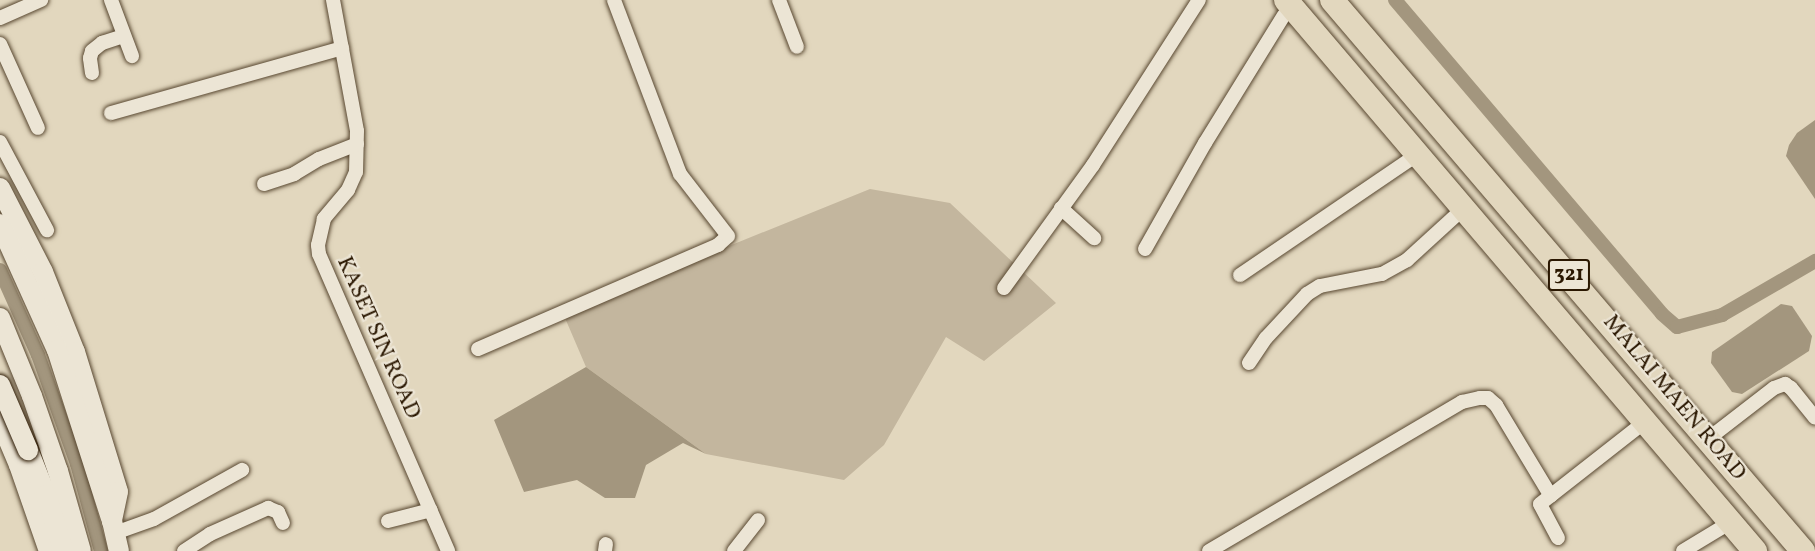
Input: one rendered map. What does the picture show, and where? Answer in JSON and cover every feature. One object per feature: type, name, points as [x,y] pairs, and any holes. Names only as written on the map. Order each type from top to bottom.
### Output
[{"type":"highway","name":"MALAI MAEN ROAD","points":[[1281,5],[1414,149],[1755,551]]},
{"type":"highway","name":"MALAI MAEN ROAD","points":[[1338,5],[1803,551]]},
{"type":"street","points":[[0,18],[41,0]]},
{"type":"street","points":[[111,0],[132,56]]},
{"type":"street","name":"KASET SIN ROAD","points":[[333,0],[357,131],[356,172],[348,190],[324,219],[319,239],[320,254],[448,551]]},
{"type":"street","points":[[478,349],[718,245],[728,236],[680,174],[614,0]]},
{"type":"street","points":[[779,0],[797,47]]},
{"type":"street","points":[[1004,288],[1151,78],[1199,0]]},
{"type":"street","points":[[1145,249],[1281,5]]},
{"type":"street","points":[[92,73],[90,58],[92,51],[102,43],[124,36]]},
{"type":"street","points":[[0,44],[38,128]]},
{"type":"street","points":[[111,113],[342,48]]},
{"type":"street","points":[[0,142],[47,230]]},
{"type":"street","points":[[264,184],[294,174],[319,159],[357,144]]},
{"type":"street","points":[[1240,275],[1414,149]]},
{"type":"street","points":[[0,188],[43,272],[63,319],[118,492],[115,535]]},
{"type":"street","points":[[1061,208],[1094,238]]},
{"type":"street","points":[[1250,363],[1266,338],[1307,294],[1320,286],[1382,274],[1407,260],[1464,208]]},
{"type":"street","points":[[0,224],[60,358],[115,535]]},
{"type":"street","points":[[0,318],[32,396],[58,471],[81,551]]},
{"type":"street","points":[[1708,439],[1774,388],[1785,384],[1810,402],[1815,418]]},
{"type":"street","points":[[0,385],[46,495],[64,551]]},
{"type":"street","points":[[0,411],[32,396]]},
{"type":"street","points":[[1209,551],[1462,402],[1480,398],[1488,398],[1496,405],[1551,496]]},
{"type":"street","points":[[0,420],[20,465],[49,551]]},
{"type":"street","points":[[1558,538],[1539,504],[1646,421]]},
{"type":"street","points":[[115,535],[154,519],[242,470]]},
{"type":"street","points":[[184,551],[210,534],[268,508],[278,512],[283,523]]},
{"type":"street","points":[[388,521],[431,510]]},
{"type":"street","points":[[734,551],[758,520]]},
{"type":"street","points":[[1683,551],[1731,522]]},
{"type":"shaded area","points":[[1815,120],[1815,199],[1786,156],[1789,145],[1797,133]]},
{"type":"shaded area","points":[[870,189],[950,203],[1056,303],[984,361],[946,337],[884,445],[844,480],[706,454],[586,367],[565,318],[729,246]]},
{"type":"shaded area","points":[[1781,304],[1792,306],[1812,336],[1809,351],[1742,394],[1732,392],[1711,363],[1712,352]]},
{"type":"shaded area","points":[[586,367],[706,454],[683,443],[646,465],[635,498],[605,498],[577,480],[524,492],[494,420]]},
{"type":"waterway","points":[[1395,0],[1662,314],[1677,327],[1722,315],[1815,261]]},
{"type":"waterway","points":[[0,270],[38,355],[77,464],[101,551]]}]
